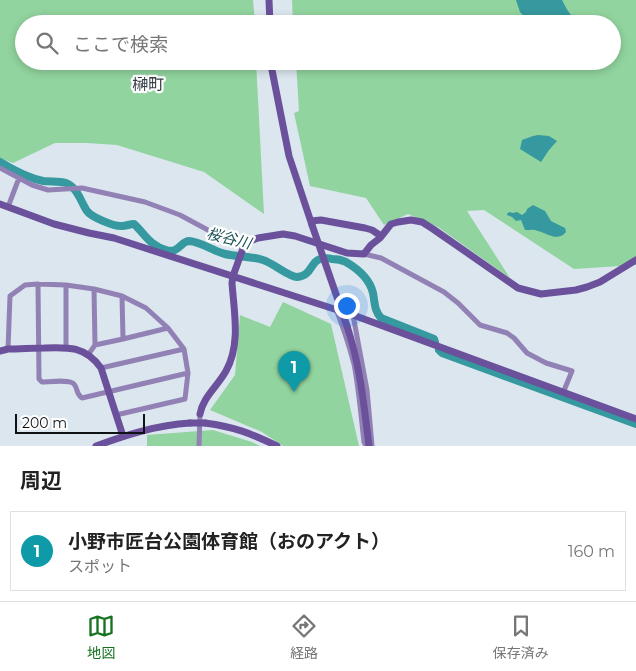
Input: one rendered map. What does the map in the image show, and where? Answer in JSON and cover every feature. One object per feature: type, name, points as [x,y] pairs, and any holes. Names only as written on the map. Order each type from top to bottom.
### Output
[{"type":"street","points":[[269,0],[270,15]]},
{"type":"street","points":[[272,70],[289,156],[357,360],[369,446]]},
{"type":"street","points":[[0,168],[32,185],[48,190],[82,188],[145,202],[180,215],[232,243],[245,243],[258,238],[284,234],[347,253],[381,258],[444,292],[458,302],[480,325],[507,333],[527,353],[546,363],[572,371],[563,392]]},
{"type":"street","points":[[8,207],[19,178]]},
{"type":"street","points":[[0,204],[54,224],[114,238],[336,309],[636,419]]},
{"type":"street","points":[[312,223],[320,220],[365,228],[381,236]]},
{"type":"street","points":[[364,254],[391,224],[411,220],[422,222],[518,288],[541,294],[576,290],[593,285],[636,260]]},
{"type":"street","points":[[199,446],[202,405],[228,369],[233,354],[236,333],[232,283],[245,243]]},
{"type":"street","points":[[38,284],[39,379],[42,382],[70,381],[75,384],[78,395],[82,398],[188,373]]},
{"type":"street","points":[[116,415],[185,399],[188,373],[184,349],[168,328],[146,308],[122,296],[94,289],[66,285],[25,285],[10,296],[4,350],[66,347],[88,355],[100,368],[123,436]]},
{"type":"street","points":[[66,285],[66,347]]},
{"type":"street","points":[[88,355],[95,345],[94,289]]},
{"type":"street","points":[[122,296],[123,339]]},
{"type":"street","points":[[336,309],[354,365],[358,384],[364,442],[369,446]]},
{"type":"street","points":[[353,315],[367,390],[369,446]]},
{"type":"street","points":[[95,345],[168,328]]},
{"type":"street","points":[[100,368],[184,349]]},
{"type":"street","points":[[96,446],[123,436],[173,424],[205,423],[239,429],[254,434],[277,446]]},
{"type":"green space","points":[[0,0],[253,0],[254,15],[15,15],[15,70],[256,70],[264,214],[204,172],[117,145],[55,143],[13,163],[0,158]]},
{"type":"green space","points":[[292,0],[636,0],[636,265],[574,269],[484,210],[467,211],[510,278],[438,227],[408,214],[384,225],[366,198],[310,186],[294,113],[299,111],[297,70],[621,70],[621,15],[293,15]]},
{"type":"green space","points":[[283,302],[331,324],[359,446],[283,446],[262,432],[210,410],[235,375],[240,315],[270,327]]},
{"type":"green space","points":[[213,430],[260,446],[147,446],[147,435]]},
{"type":"water","points":[[516,0],[562,0],[572,15],[523,15]]},
{"type":"water","points":[[538,135],[549,136],[557,141],[541,162],[520,149],[522,140]]},
{"type":"water","points":[[533,205],[545,211],[551,221],[565,228],[566,232],[557,237],[535,230],[525,230],[521,220],[516,221],[507,215],[509,212],[517,212],[522,215]]},
{"type":"waterway","name":"桜谷川","points":[[0,162],[32,178],[43,181],[63,182],[70,185],[76,191],[87,211],[93,216],[119,226],[134,224],[151,242],[166,250],[177,249],[189,241],[194,242],[225,254],[263,260],[297,277],[306,274],[314,263],[320,259],[329,258],[344,261],[359,271],[366,279],[373,293],[376,309],[381,318],[434,339],[435,342]]},
{"type":"waterway","name":"桜谷川","points":[[439,350],[442,353],[636,424]]},
{"type":"place","name":"小野市匠台公園体育館（おのアクト）","points":[[294,392]]},
{"type":"district","name":"榊町","points":[[148,84]]}]
